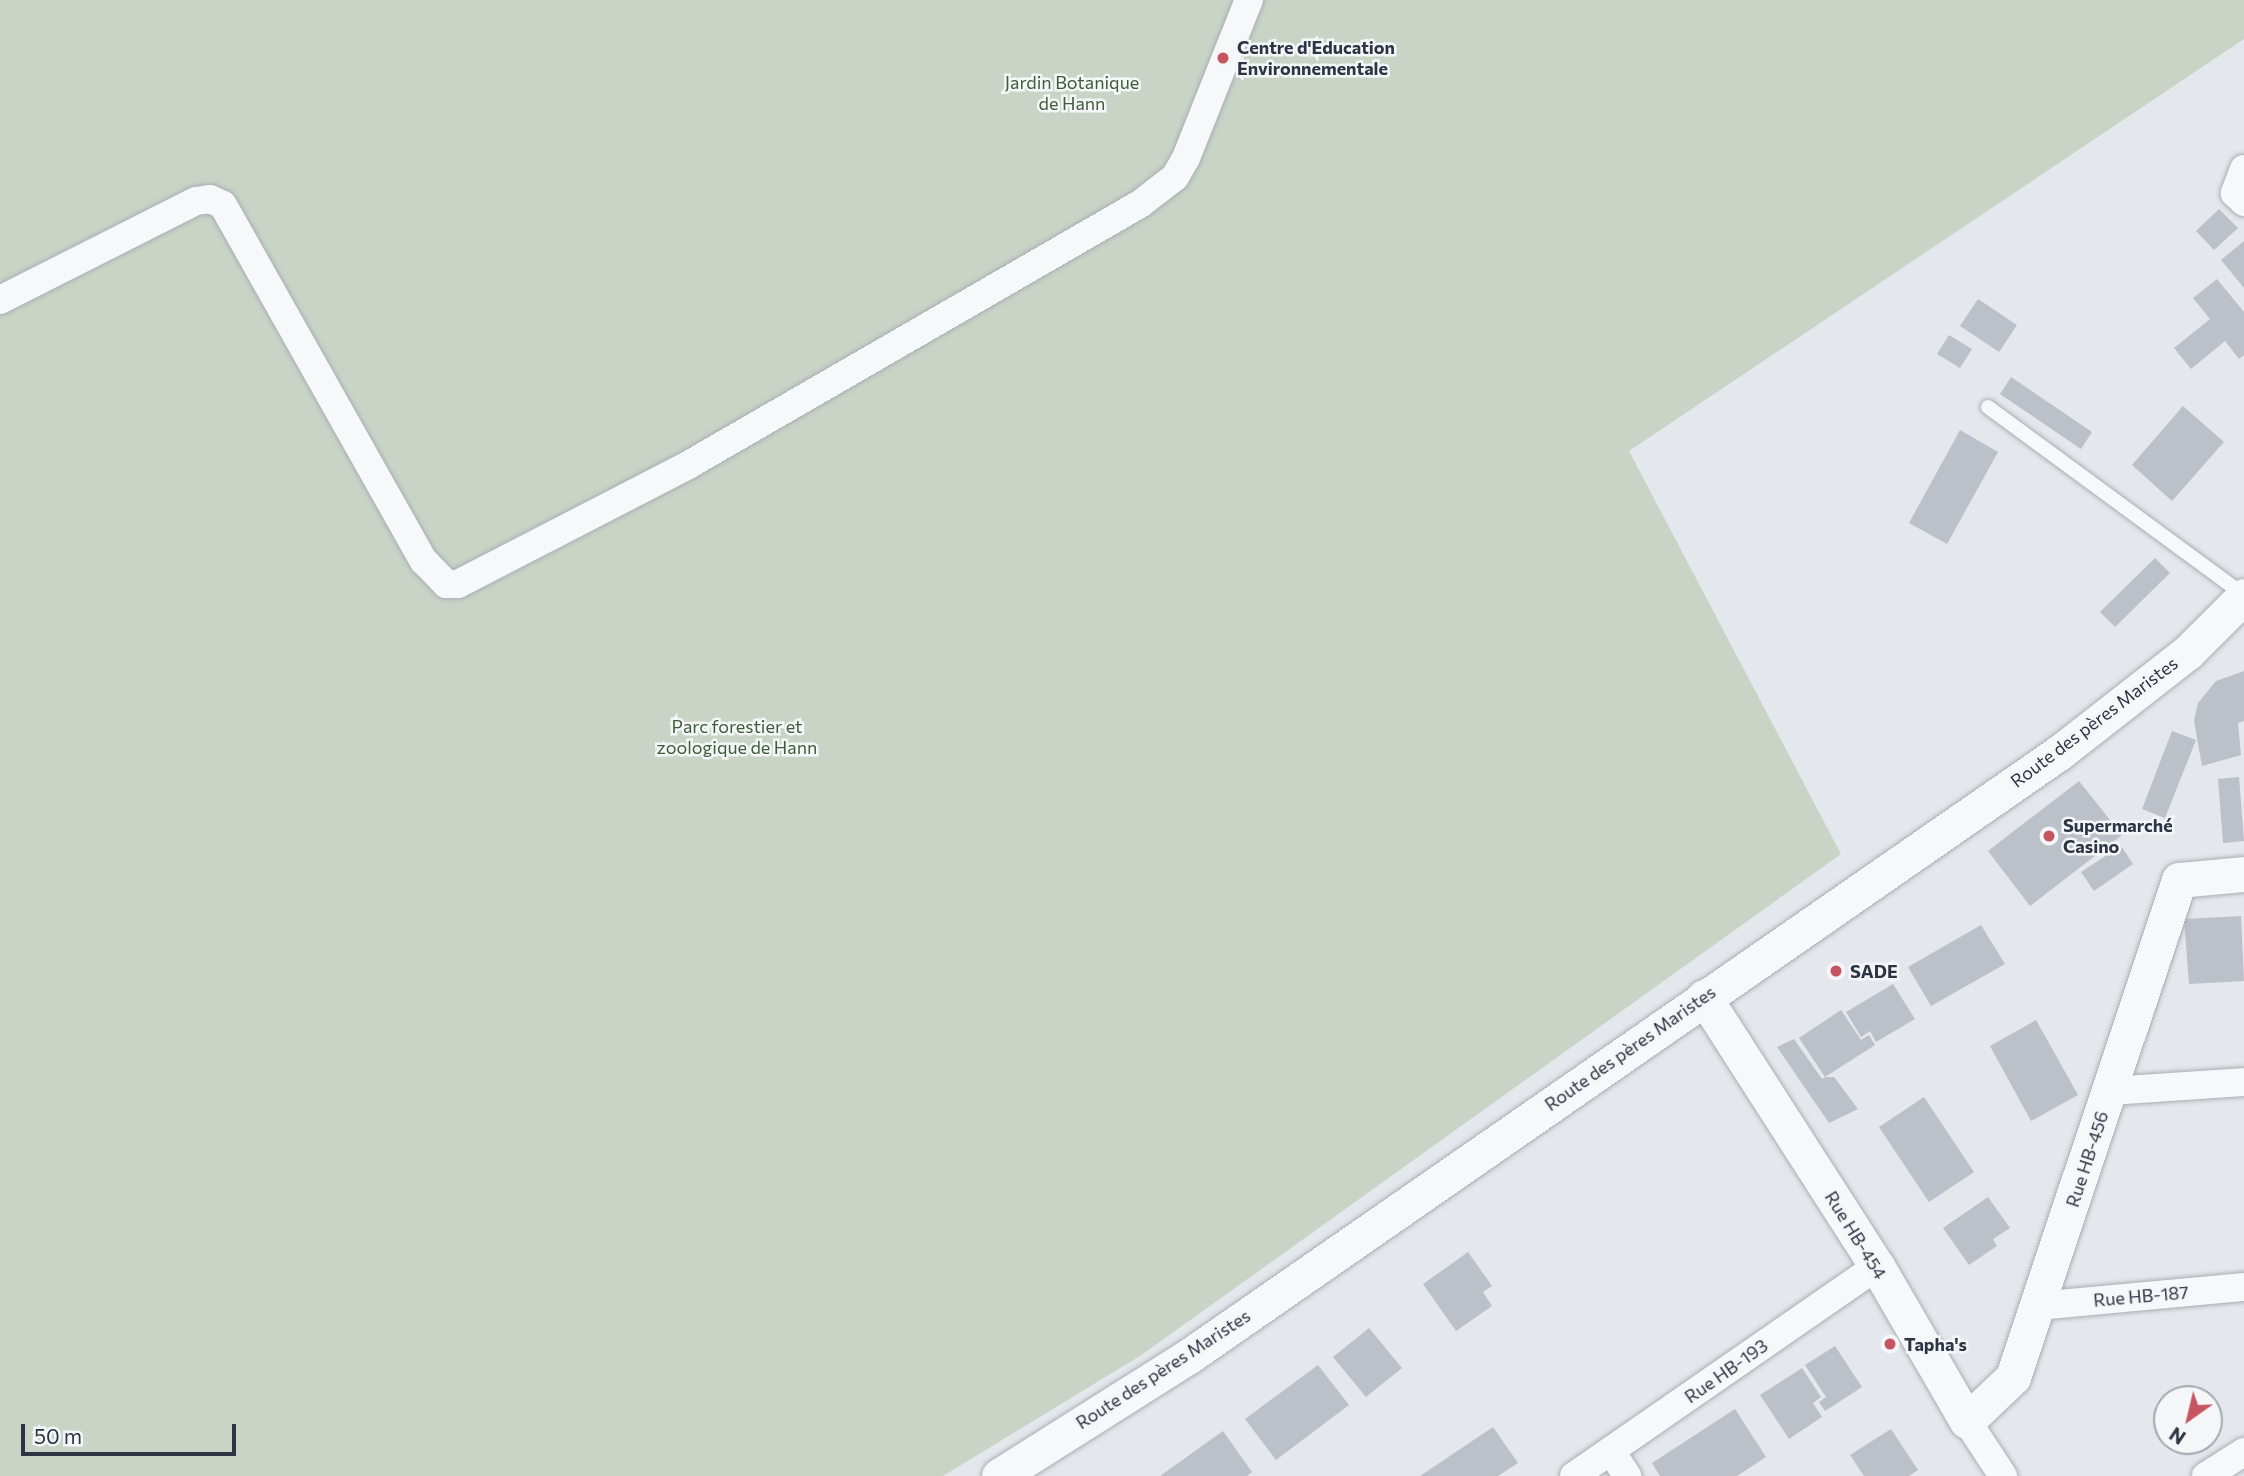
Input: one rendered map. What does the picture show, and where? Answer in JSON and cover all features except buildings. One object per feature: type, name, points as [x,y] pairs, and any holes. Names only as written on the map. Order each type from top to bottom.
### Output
[{"type":"street","points":[[0,300],[196,201],[210,199],[223,205],[424,561],[446,584],[458,584],[702,457],[1140,205],[1175,177],[1186,158],[1248,0]]},
{"type":"street","points":[[2244,170],[2235,193],[2244,202]]},
{"type":"street","name":"Route des pères Maristes","points":[[999,1476],[1189,1356],[2060,752],[2188,652],[2244,596]]},
{"type":"street","name":"Rue HB-456","points":[[1967,1420],[2013,1377],[2179,880],[2244,874]]},
{"type":"street","name":"Rue HB-454","points":[[1704,997],[1877,1266],[2003,1476]]},
{"type":"street","points":[[2109,1091],[2244,1082]]},
{"type":"street","name":"Rue HB-193","points":[[1574,1476],[1877,1266]]},
{"type":"street","name":"Rue HB-187","points":[[2038,1306],[2244,1287]]},
{"type":"street","points":[[1611,1451],[1627,1476]]},
{"type":"street","points":[[2206,1476],[2244,1452]]},
{"type":"lane","points":[[1988,407],[2244,596]]},
{"type":"green space","name":"Parc forestier et zoologique de Hann","points":[[0,0],[2244,0],[2244,39],[1629,451],[1841,854],[1140,1356],[943,1476],[0,1476]]},
{"type":"place","name":"Centre d'Education Environnementale","points":[[1223,58]]},
{"type":"place","name":"Supermarché Casino","points":[[2049,836]]},
{"type":"place","name":"SADE","points":[[1836,971]]},
{"type":"place","name":"Tapha's","points":[[1890,1344]]},
{"type":"park label","name":"Jardin Botanique de Hann","points":[[1072,93]]}]
